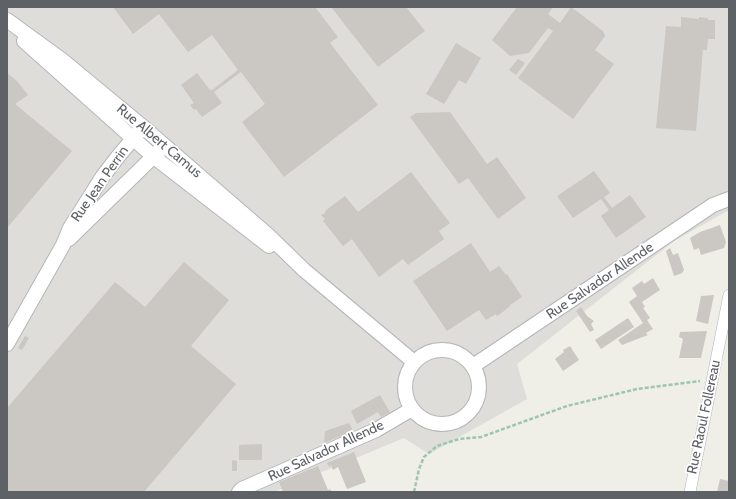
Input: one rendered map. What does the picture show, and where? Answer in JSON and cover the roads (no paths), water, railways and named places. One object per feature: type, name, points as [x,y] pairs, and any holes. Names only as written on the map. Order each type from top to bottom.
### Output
[{"type":"street","name":"Rue Albert Camus","points":[[7,20],[62,60],[143,127],[268,235],[304,270],[414,362]]},
{"type":"street","name":"Rue Albert Camus","points":[[7,24],[56,70],[154,157],[264,243],[304,270]]},
{"type":"street","name":"Rue Jean Perrin","points":[[7,344],[63,245],[70,228],[103,176],[143,127]]},
{"type":"street","name":"Rue Jean Perrin","points":[[63,245],[154,157],[164,145]]},
{"type":"street","name":"Rue Salvador Allende","points":[[473,366],[713,206],[729,199]]},
{"type":"street","name":"Rue Raoul Follereau","points":[[690,492],[711,381],[726,329],[729,295]]},
{"type":"street","points":[[433,350],[456,352],[473,366],[478,378],[479,390],[476,403],[468,413],[458,420],[446,424],[433,423],[421,418],[412,409],[406,398],[405,385],[407,373],[414,362],[422,355],[433,350]]},
{"type":"street","name":"Rue Salvador Allende","points":[[239,492],[249,486],[376,430],[412,409]]}]
